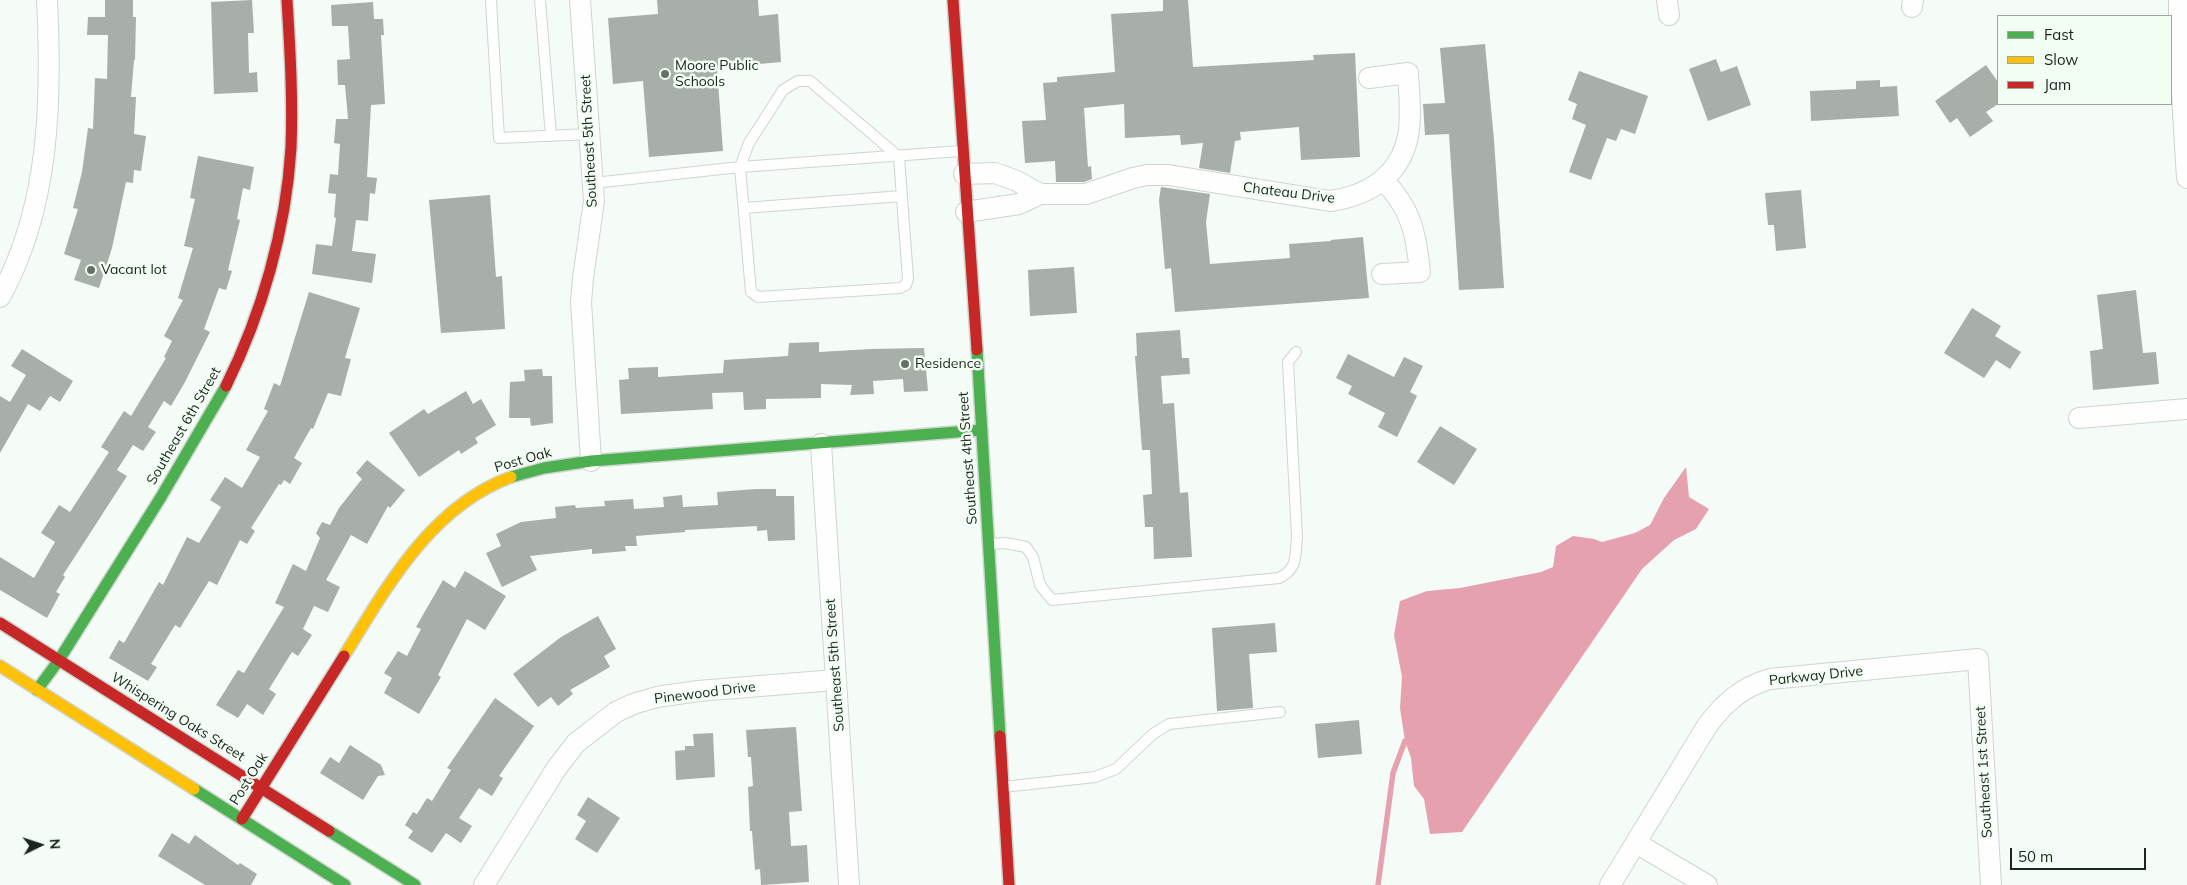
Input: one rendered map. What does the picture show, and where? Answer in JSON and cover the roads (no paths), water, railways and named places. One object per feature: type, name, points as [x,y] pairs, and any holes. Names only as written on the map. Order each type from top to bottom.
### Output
[{"type":"street","points":[[0,297],[24,240],[35,203],[42,167],[48,125],[50,92],[47,0]]},
{"type":"street","name":"Southeast 6th Street","points":[[37,690],[59,660],[200,433],[230,377],[263,295],[276,249],[286,198],[291,132],[292,80],[287,0]]},
{"type":"street","name":"Southeast 5th Street","points":[[580,0],[594,183],[593,209],[583,278],[582,302],[591,461]]},
{"type":"street","name":"Southeast 4th Street","points":[[954,0],[1009,885]]},
{"type":"street","points":[[2179,0],[2179,45],[2187,178]]},
{"type":"street","name":"Chateau Drive","points":[[966,212],[1019,204],[1040,194],[1086,194],[1147,175],[1168,175],[1330,201],[1350,198],[1368,191],[1383,180],[1398,162],[1408,136],[1410,105],[1408,73],[1369,78]]},
{"type":"street","name":"Chateau Drive","points":[[964,174],[995,173],[1017,181],[1040,194]]},
{"type":"street","points":[[1382,274],[1420,272],[1417,246],[1407,212],[1398,195],[1383,180]]},
{"type":"street","points":[[2078,418],[2187,409]]},
{"type":"street","name":"Post Oak","points":[[242,819],[394,578],[414,550],[449,513],[473,495],[502,480],[528,471],[591,461],[982,430]]},
{"type":"street","name":"Southeast 5th Street","points":[[821,444],[849,885]]},
{"type":"street","name":"Whispering Oaks Street","points":[[0,623],[415,885]]},
{"type":"street","name":"Parkway Drive","points":[[1610,885],[1719,709],[1737,694],[1754,684],[1770,679],[1978,660]]},
{"type":"street","name":"Southeast 1st Street","points":[[1978,660],[1991,885]]},
{"type":"street","points":[[0,666],[345,885]]},
{"type":"street","name":"Pinewood Drive","points":[[484,885],[556,769],[576,743],[616,712],[633,704],[657,697],[698,691],[835,680]]},
{"type":"street","points":[[1636,843],[1707,885]]},
{"type":"lane","points":[[491,0],[499,138],[590,134]]},
{"type":"lane","points":[[540,0],[550,136]]},
{"type":"lane","points":[[798,81],[810,82],[899,157],[908,279],[906,285],[900,288],[754,296],[751,292],[740,166],[749,143],[783,90],[798,81]]},
{"type":"lane","points":[[594,183],[740,166],[899,157],[962,151]]},
{"type":"lane","points":[[744,208],[902,196]]},
{"type":"lane","points":[[988,544],[1005,543],[1026,547],[1033,557],[1040,585],[1052,600],[1279,578],[1289,573],[1294,563],[1297,538],[1288,362],[1296,352]]},
{"type":"lane","points":[[1002,788],[1095,777],[1116,769],[1153,734],[1169,724],[1280,712]]},
{"type":"waterway","points":[[1378,885],[1393,773],[1405,741]]},
{"type":"place","name":"Moore Public Schools","points":[[665,74]]},
{"type":"place","name":"Vacant lot","points":[[91,270]]},
{"type":"place","name":"Residence","points":[[905,364]]}]
